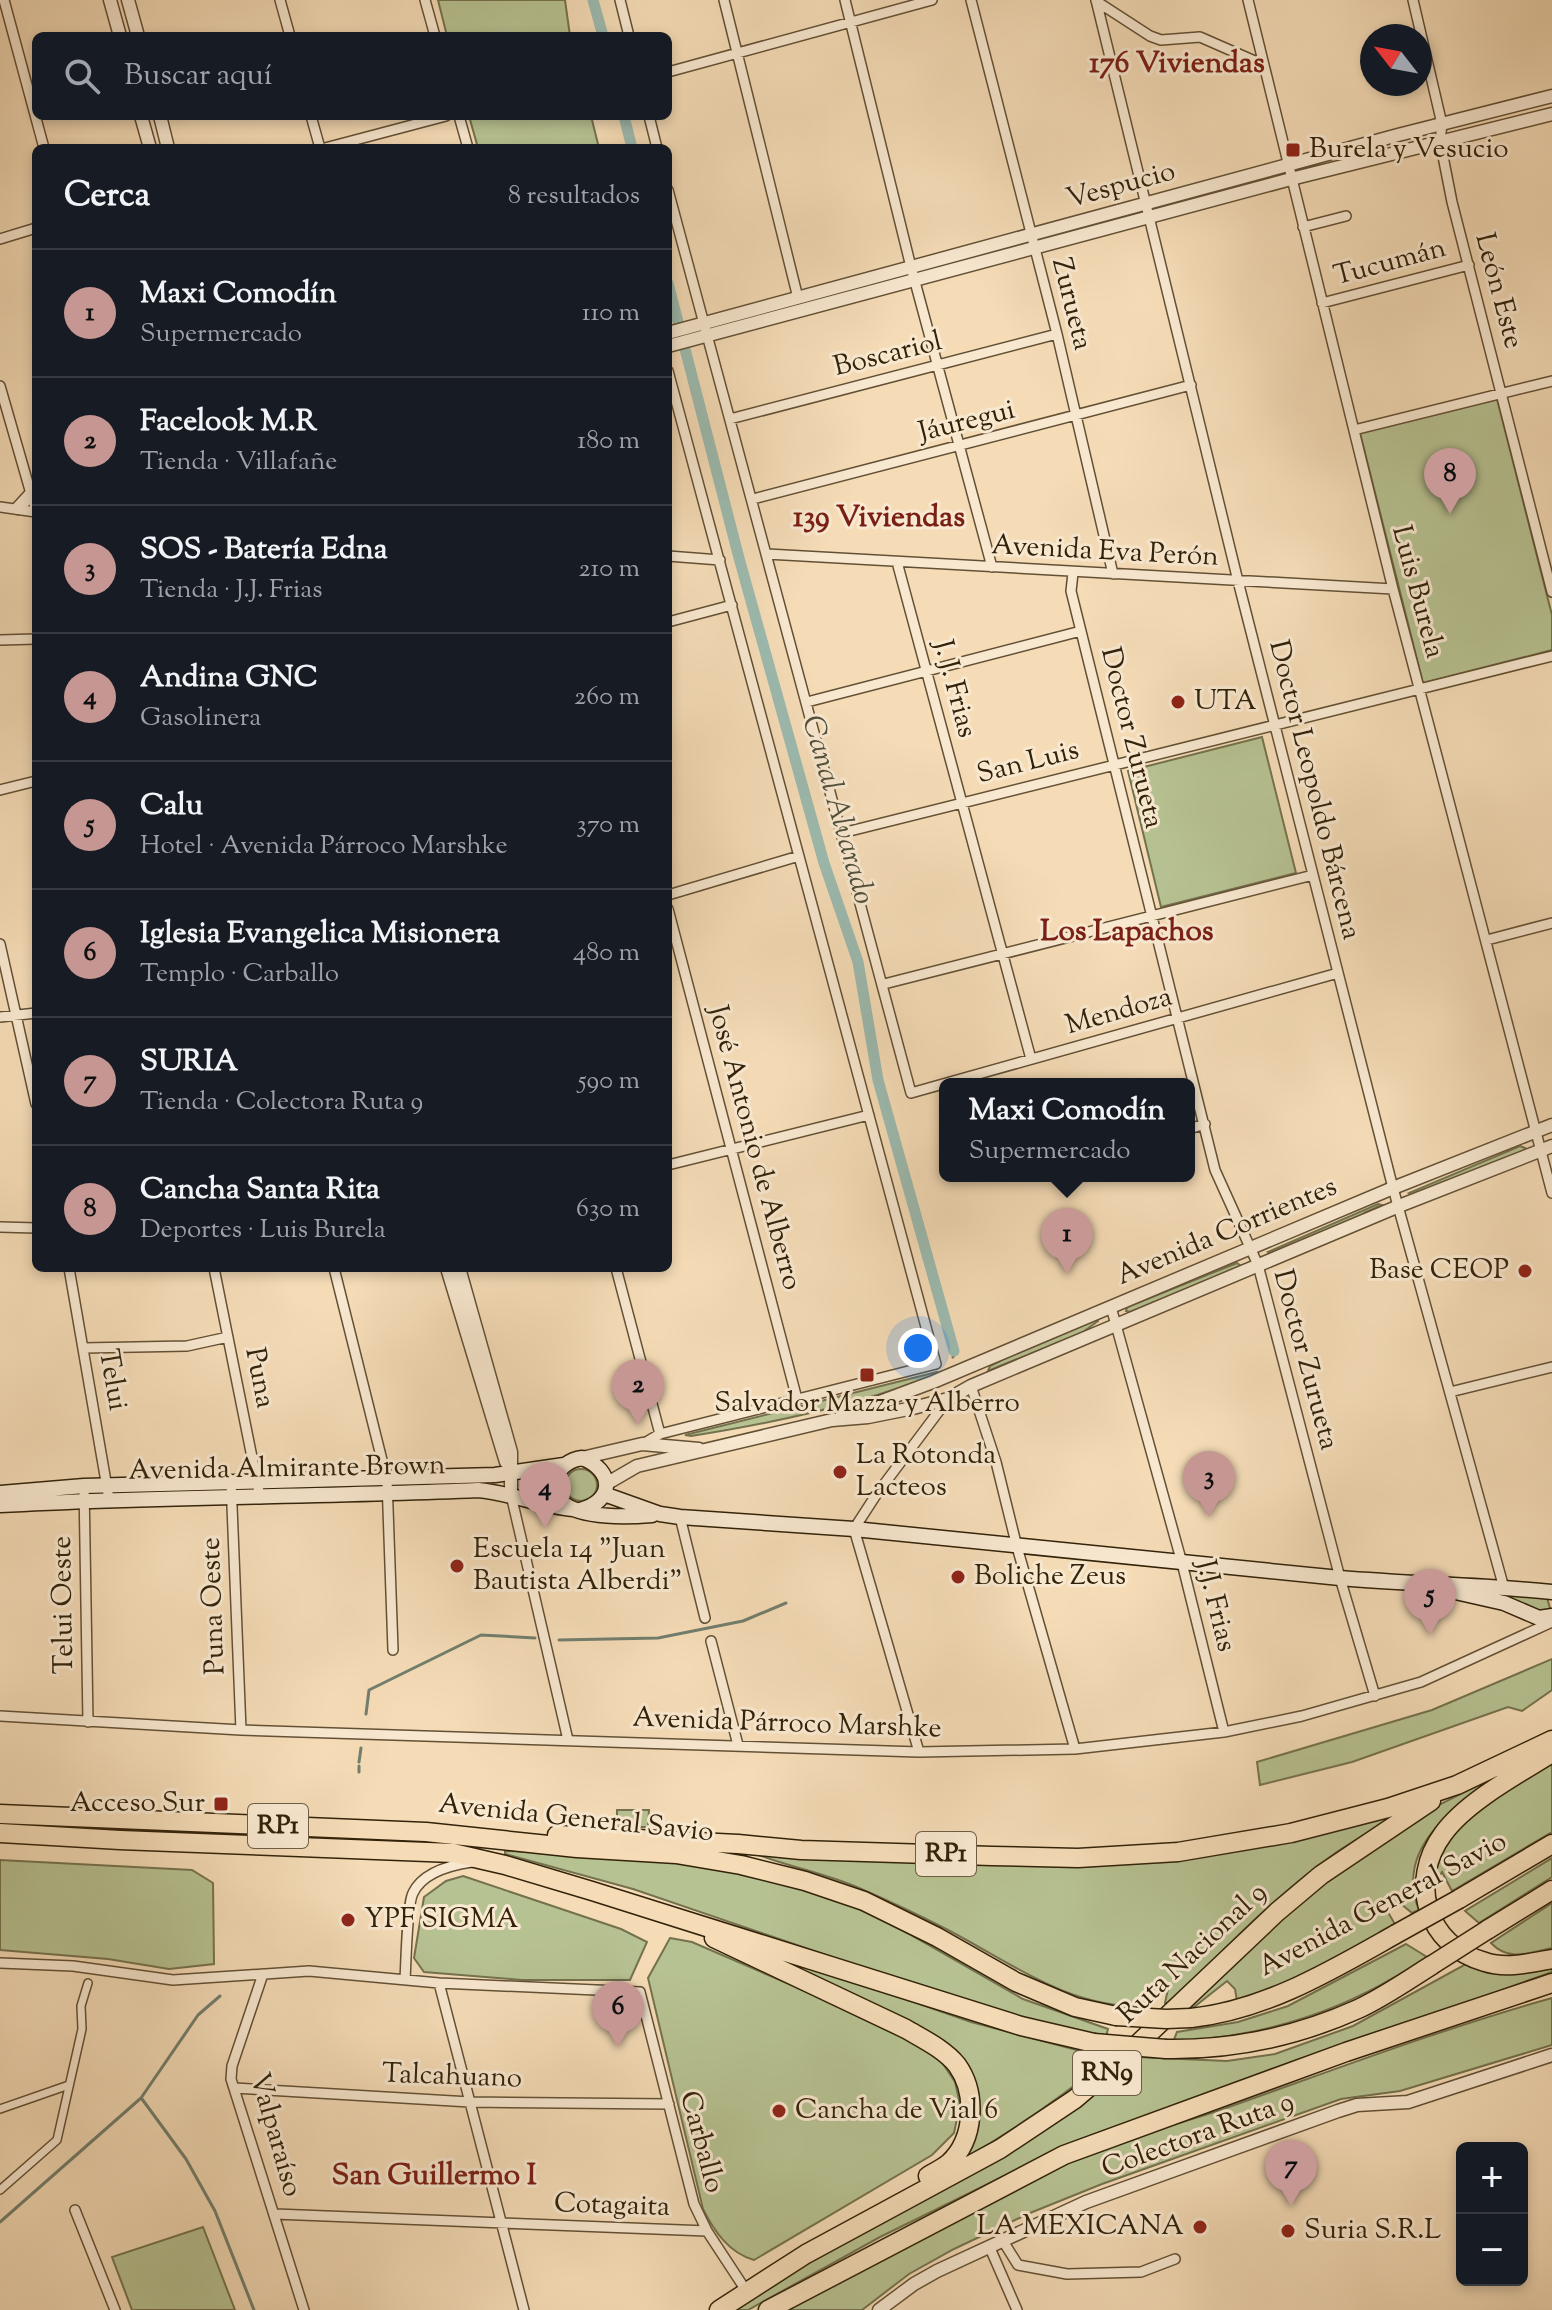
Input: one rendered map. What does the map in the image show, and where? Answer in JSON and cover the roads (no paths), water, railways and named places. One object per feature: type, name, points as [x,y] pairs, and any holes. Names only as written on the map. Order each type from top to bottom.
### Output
[{"type":"highway","name":"RN9","points":[[1457,1785],[1552,1740]]},
{"type":"highway","points":[[1552,1753],[1484,1798],[1446,1830],[1428,1859],[1424,1881],[1436,1930],[1463,1952],[1495,1964],[1552,1959]]},
{"type":"highway","name":"RP1","points":[[426,1832],[592,1836],[801,1850],[1119,1856],[1220,1846],[1291,1833],[1388,1808],[1457,1785]]},
{"type":"highway","name":"Ruta Nacional 9","points":[[719,2310],[806,2254],[1000,2149],[1075,2099],[1123,2058],[1268,1920],[1321,1875],[1457,1785]]},
{"type":"highway","points":[[0,1802],[130,1818]]},
{"type":"highway","name":"Avenida General Savio","points":[[0,1814],[426,1832],[577,1848],[676,1854],[779,1873],[840,1891],[891,1913],[1008,1978],[1091,2012],[1116,2016],[1191,2018],[1233,2012],[1328,1973],[1552,1844]]},
{"type":"highway","name":"Avenida General Savio","points":[[0,1833],[435,1851],[485,1860],[668,1915]]},
{"type":"highway","points":[[0,1844],[120,1840]]},
{"type":"highway","points":[[668,1915],[1021,2026],[1094,2043],[1166,2049],[1238,2045],[1314,2025],[1373,2001],[1550,1892]]},
{"type":"highway","points":[[668,1915],[922,2038],[950,2058],[965,2080],[970,2105],[969,2129],[961,2148],[949,2163],[845,2222],[824,2236],[806,2254]]},
{"type":"highway","name":"RN9","points":[[768,2310],[1064,2155],[1346,2052],[1552,1983]]},
{"type":"highway","points":[[1476,2010],[1552,1992]]},
{"type":"main road","points":[[582,1458],[597,1464],[604,1473],[605,1489],[596,1504],[576,1509],[559,1499],[555,1492],[555,1477],[564,1465],[582,1458]]},
{"type":"main road","name":"Avenida Almirante Brown","points":[[108,1492],[260,1497],[388,1487],[564,1465]]},
{"type":"main road","name":"Avenida Almirante Brown","points":[[0,1493],[108,1492],[257,1480],[478,1490],[511,1495],[548,1506],[616,1515],[660,1514]]},
{"type":"main road","points":[[605,1489],[660,1514],[680,1517],[854,1529],[1340,1578],[1418,1584],[1461,1583],[1548,1594]]},
{"type":"main road","name":"Avenida Almirante Brown","points":[[0,1505],[85,1493]]},
{"type":"main road","points":[[1418,1584],[1504,1603],[1539,1618],[1551,1617]]},
{"type":"street","points":[[4,0],[32,104]]},
{"type":"street","points":[[110,0],[119,32]]},
{"type":"street","points":[[128,0],[137,32]]},
{"type":"street","points":[[280,0],[289,32]]},
{"type":"street","points":[[425,0],[434,32]]},
{"type":"street","points":[[620,0],[628,32]]},
{"type":"street","points":[[724,0],[740,54],[798,298]]},
{"type":"street","points":[[845,0],[913,273],[992,567]]},
{"type":"street","points":[[672,71],[932,0]]},
{"type":"street","name":"Zurueta","points":[[971,0],[1057,334],[1113,574]]},
{"type":"street","points":[[1096,0],[1150,36],[1161,40],[1200,37],[1264,65]]},
{"type":"street","name":"Doctor Leopoldo Bárcena","points":[[1096,0],[1238,581],[1393,1188],[1504,1588]]},
{"type":"street","name":"Luis Burela","points":[[1248,0],[1393,589],[1537,1132],[1547,1148],[1552,1193]]},
{"type":"street","name":"León Este","points":[[1413,0],[1442,124],[1440,141],[1469,265],[1552,592]]},
{"type":"street","name":"Vespucio","points":[[705,329],[1290,172],[1442,124],[1552,96]]},
{"type":"street","name":"Vespucio","points":[[1290,172],[1552,114]]},
{"type":"street","points":[[36,120],[43,144]]},
{"type":"street","points":[[142,120],[149,144]]},
{"type":"street","points":[[161,120],[167,144]]},
{"type":"street","points":[[312,120],[321,144]]},
{"type":"street","points":[[338,144],[430,120]]},
{"type":"street","points":[[460,120],[467,144]]},
{"type":"street","points":[[650,120],[656,144]]},
{"type":"street","points":[[672,205],[884,984],[1313,875]]},
{"type":"street","points":[[1303,227],[1346,216]]},
{"type":"street","points":[[0,239],[32,229]]},
{"type":"street","name":"Tucumán","points":[[1322,303],[1469,265]]},
{"type":"street","name":"Vespucio","points":[[705,329],[798,298],[913,273]]},
{"type":"street","points":[[672,333],[705,329]]},
{"type":"street","points":[[672,344],[705,329]]},
{"type":"street","name":"Boscariol","points":[[730,419],[1057,334]]},
{"type":"street","points":[[1354,430],[1552,381]]},
{"type":"street","name":"Jáuregui","points":[[753,499],[1191,385]]},
{"type":"street","points":[[0,386],[32,491]]},
{"type":"street","points":[[672,386],[936,1364],[950,1375]]},
{"type":"street","points":[[18,508],[32,495]]},
{"type":"street","points":[[0,507],[32,510]]},
{"type":"street","name":"Avenida Eva Perón","points":[[767,554],[1393,589]]},
{"type":"street","points":[[672,556],[720,560]]},
{"type":"street","name":"J. J. Frias","points":[[897,562],[1031,1059]]},
{"type":"street","name":"Doctor Zurueta","points":[[1073,573],[1071,591],[1194,1078]]},
{"type":"street","points":[[672,621],[732,605]]},
{"type":"street","points":[[807,702],[1081,631]]},
{"type":"street","points":[[0,640],[32,639]]},
{"type":"street","name":"San Luis","points":[[842,833],[1552,656]]},
{"type":"street","points":[[0,790],[32,782]]},
{"type":"street","points":[[672,894],[799,856]]},
{"type":"street","points":[[1487,940],[1552,923]]},
{"type":"street","name":"José Antonio de Alberro","points":[[672,924],[797,1399]]},
{"type":"street","points":[[0,944],[32,1085]]},
{"type":"street","name":"Mendoza","points":[[964,1078],[1338,973]]},
{"type":"street","name":"Mendoza","points":[[884,984],[911,1093],[939,1085]]},
{"type":"street","points":[[0,1017],[32,1013]]},
{"type":"street","name":"Doctor Zurueta","points":[[1195,1083],[1215,1170],[1258,1265],[1340,1578],[1375,1696]]},
{"type":"street","points":[[672,1164],[869,1115]]},
{"type":"street","points":[[1195,1127],[1205,1124]]},
{"type":"street","name":"Avenida Corrientes","points":[[832,1420],[950,1375],[1393,1188],[1552,1125]]},
{"type":"street","name":"Avenida Corrientes","points":[[605,1489],[637,1466],[832,1420],[868,1417],[948,1399],[971,1386],[1258,1265],[1547,1148]]},
{"type":"street","points":[[0,1227],[32,1228]]},
{"type":"street","name":"Telui","points":[[70,1272],[108,1492]]},
{"type":"street","name":"Puna","points":[[215,1272],[260,1497]]},
{"type":"street","points":[[335,1272],[388,1487],[393,1650]]},
{"type":"street","points":[[448,1272],[510,1473]]},
{"type":"street","points":[[460,1272],[511,1452],[511,1495],[568,1740]]},
{"type":"street","points":[[617,1272],[660,1434]]},
{"type":"street","name":"J.J. Frias","points":[[1111,1307],[1182,1563],[1224,1732]]},
{"type":"street","points":[[84,1348],[187,1346],[228,1337]]},
{"type":"street","points":[[642,1444],[660,1434],[936,1364]]},
{"type":"street","points":[[1450,1392],[1552,1367]]},
{"type":"street","points":[[971,1386],[996,1462],[1075,1749]]},
{"type":"street","points":[[919,1752],[854,1529],[948,1399]]},
{"type":"street","name":"Avenida Corrientes","points":[[582,1458],[642,1444],[702,1449]]},
{"type":"street","name":"Puna Oeste","points":[[231,1481],[241,1730]]},
{"type":"street","name":"Telui Oeste","points":[[85,1493],[88,1722]]},
{"type":"street","points":[[680,1517],[705,1618]]},
{"type":"street","name":"Avenida Párroco Marshke","points":[[0,1716],[241,1730],[919,1752],[1075,1749],[1224,1732],[1302,1716],[1375,1696],[1449,1671],[1551,1617]]},
{"type":"street","points":[[711,1641],[738,1745]]},
{"type":"street","points":[[405,1980],[411,1899],[424,1879],[447,1868],[485,1860]]},
{"type":"street","points":[[0,1963],[73,1966],[173,1980],[322,1972],[439,1983],[524,2310]]},
{"type":"street","name":"Valparaíso","points":[[263,1974],[232,2066],[234,2088],[304,2310]]},
{"type":"street","points":[[0,2190],[57,2140],[82,2029],[81,2006],[88,1983]]},
{"type":"street","name":"Carballo","points":[[439,1983],[640,1992],[692,2198],[707,2231],[747,2292]]},
{"type":"street","name":"Colectora Ruta 9","points":[[879,2310],[937,2271],[1086,2202],[1357,2105],[1408,2102],[1552,2055]]},
{"type":"street","points":[[0,2109],[69,2085]]},
{"type":"street","name":"Talcahuano","points":[[234,2088],[470,2102],[669,2104]]},
{"type":"street","points":[[75,2210],[115,2310]]},
{"type":"street","name":"Cotagaita","points":[[275,2214],[707,2231]]},
{"type":"street","points":[[1003,2241],[1018,2265],[1067,2274],[1141,2272],[1175,2259]]},
{"type":"street","points":[[990,2248],[1017,2310]]},
{"type":"waterway","name":"Canal Alvarado","points":[[593,0],[602,32]]},
{"type":"waterway","name":"Canal Alvarado","points":[[625,120],[631,144]]},
{"type":"waterway","name":"Canal Alvarado","points":[[672,298],[739,558],[824,863],[858,962],[878,1080],[954,1351]]},
{"type":"waterway","name":"Canal Alvarado","points":[[953,1357],[954,1351]]},
{"type":"waterway","points":[[559,1640],[658,1638],[743,1621],[786,1603]]},
{"type":"waterway","points":[[366,1714],[369,1690],[481,1635],[535,1638]]},
{"type":"waterway","points":[[359,1762],[361,1748]]},
{"type":"waterway","points":[[359,1766],[359,1772]]},
{"type":"waterway","points":[[0,2222],[141,2098],[198,2015],[220,1996]]},
{"type":"waterway","points":[[142,2099],[186,2159],[215,2211],[254,2310]]},
{"type":"place","name":"Burela y Vesucio","points":[[1293,150]]},
{"type":"place","name":"Cancha Santa Rita","points":[[1450,514]]},
{"type":"place","name":"UTA","points":[[1178,702]]},
{"type":"place","name":"Base CEOP","points":[[1525,1271]]},
{"type":"place","name":"Maxi Comodín","points":[[1067,1274]]},
{"type":"place","name":"Salvador Mazza y Alberro","points":[[867,1375]]},
{"type":"place","name":"Facelook M.R","points":[[638,1425]]},
{"type":"place","name":"La Rotonda Lacteos","points":[[840,1472]]},
{"type":"place","name":"SOS - Batería Edna","points":[[1209,1517]]},
{"type":"place","name":"Andina GNC","points":[[545,1528]]},
{"type":"place","name":"Escuela 14 \"Juan Bautista Alberdi\"","points":[[457,1566]]},
{"type":"place","name":"Boliche Zeus","points":[[958,1577]]},
{"type":"place","name":"Calu","points":[[1430,1635]]},
{"type":"place","name":"Acceso Sur","points":[[221,1804]]},
{"type":"place","name":"YPF SIGMA","points":[[348,1920]]},
{"type":"place","name":"Iglesia Evangelica Misionera","points":[[618,2047]]},
{"type":"place","name":"Cancha de Vial 6","points":[[779,2111]]},
{"type":"place","name":"SURIA","points":[[1291,2206]]},
{"type":"place","name":"LA MEXICANA","points":[[1200,2227]]},
{"type":"place","name":"Suria S.R.L","points":[[1288,2231]]},
{"type":"district","name":"176 Viviendas","points":[[1177,64]]},
{"type":"district","name":"139 Viviendas","points":[[879,518]]},
{"type":"district","name":"Los Lapachos","points":[[1127,932]]},
{"type":"district","name":"San Guillermo I","points":[[434,2176]]}]
